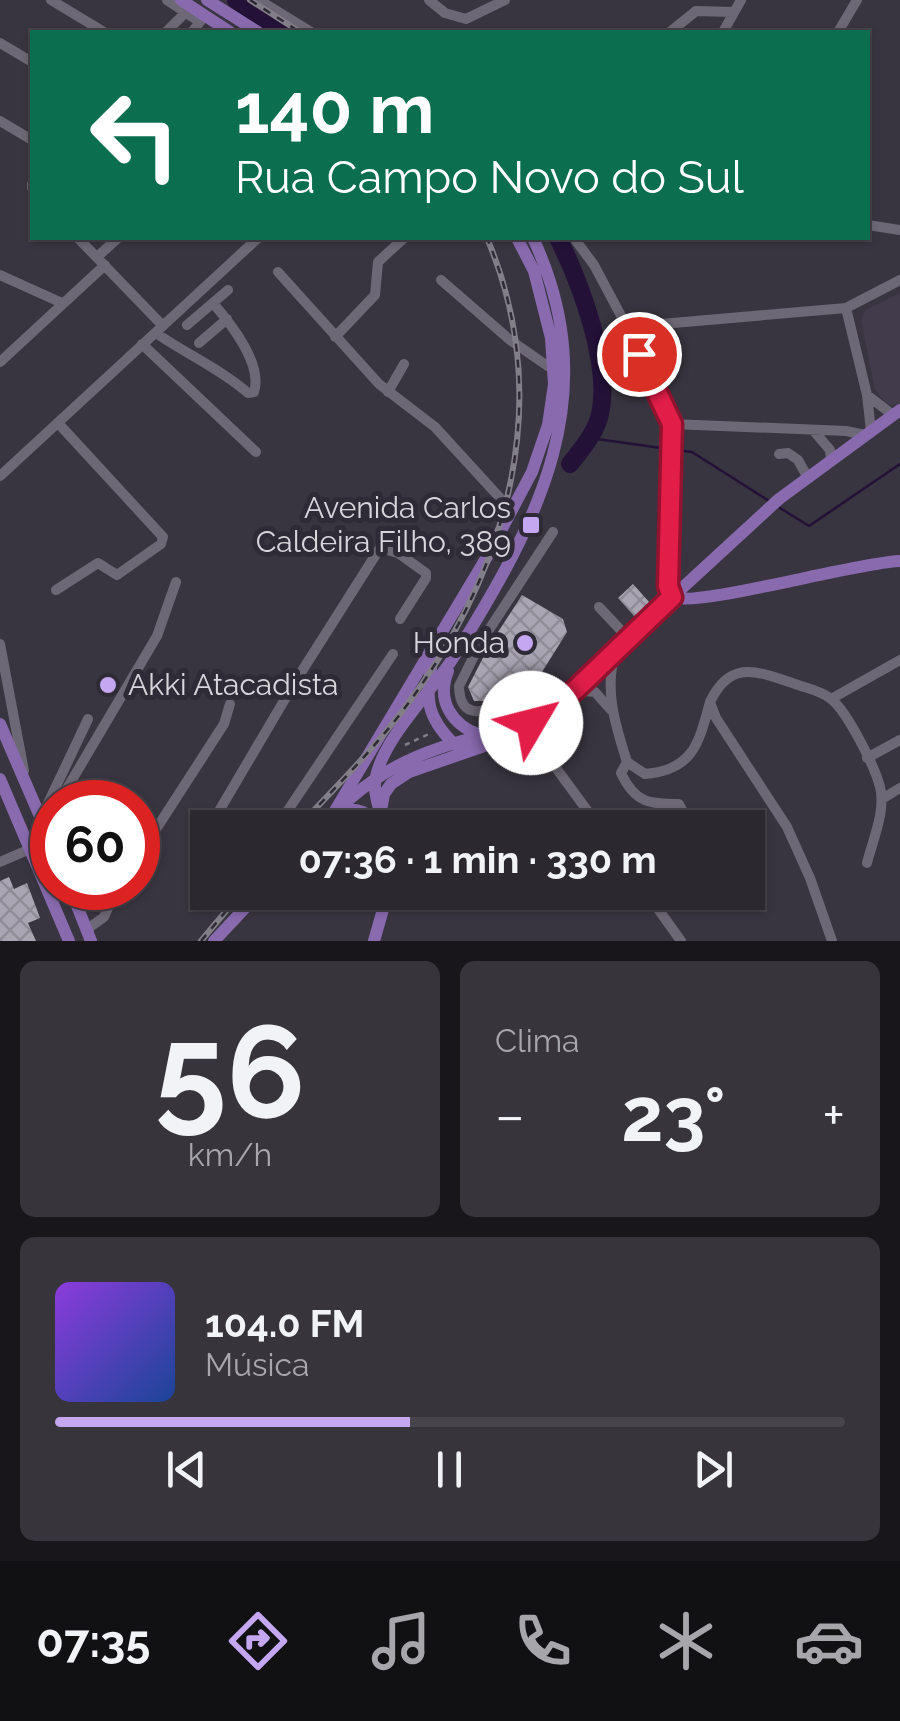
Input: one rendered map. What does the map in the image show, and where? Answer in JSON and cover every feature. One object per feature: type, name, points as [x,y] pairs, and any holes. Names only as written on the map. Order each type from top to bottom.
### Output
[{"type":"main road","points":[[207,0],[255,30]]},
{"type":"main road","points":[[183,6],[226,30]]},
{"type":"main road","points":[[335,810],[512,511],[532,472],[548,424],[554,384],[552,338],[534,271],[518,240]]},
{"type":"main road","points":[[480,736],[461,727],[446,708],[444,680],[528,523],[549,474],[561,430],[564,341],[556,293],[534,240]]},
{"type":"main road","points":[[380,810],[384,794],[410,772],[512,735],[538,719],[575,690],[779,499],[896,413]]},
{"type":"main road","points":[[672,597],[706,598],[899,558]]},
{"type":"main road","points":[[338,810],[404,746],[426,692],[434,648]]},
{"type":"main road","points":[[426,692],[453,659]]},
{"type":"main road","points":[[426,692],[430,712],[452,742],[470,752]]},
{"type":"main road","points":[[380,810],[376,777],[404,746],[452,742],[538,719]]},
{"type":"main road","points":[[0,724],[30,786]]},
{"type":"main road","points":[[0,779],[30,849]]},
{"type":"main road","points":[[56,910],[69,941]]},
{"type":"main road","points":[[78,910],[88,935]]},
{"type":"main road","points":[[214,941],[242,910]]},
{"type":"main road","points":[[374,941],[383,910]]},
{"type":"main road","points":[[200,941],[232,922]]},
{"type":"street","points":[[51,0],[101,30]]},
{"type":"street","points":[[167,0],[183,6],[200,23],[194,30]]},
{"type":"street","points":[[259,0],[308,30]]},
{"type":"street","points":[[428,0],[445,14],[466,19],[506,0]]},
{"type":"street","points":[[724,30],[742,0]]},
{"type":"street","points":[[839,30],[857,0]]},
{"type":"street","points":[[167,30],[183,6]]},
{"type":"street","points":[[672,30],[696,11],[734,12]]},
{"type":"street","points":[[0,43],[30,61]]},
{"type":"street","points":[[3,127],[30,139]]},
{"type":"street","points":[[870,225],[900,230]]},
{"type":"street","points":[[80,240],[159,329],[248,393],[254,392],[256,384],[248,354],[213,303]]},
{"type":"street","points":[[0,362],[62,304],[117,240]]},
{"type":"street","points":[[0,476],[256,240]]},
{"type":"street","points":[[335,337],[372,300],[378,287],[378,262],[402,240]]},
{"type":"street","points":[[575,240],[594,265],[672,424],[668,586],[672,597]]},
{"type":"street","points":[[278,272],[388,392],[435,427],[512,511]]},
{"type":"street","points":[[0,276],[62,304]]},
{"type":"street","points":[[440,280],[510,340],[552,369]]},
{"type":"street","points":[[627,328],[846,308],[900,280]]},
{"type":"street","points":[[187,325],[228,290]]},
{"type":"street","points":[[672,424],[868,433],[867,395],[846,308]]},
{"type":"street","points":[[199,343],[227,319]]},
{"type":"street","points":[[142,344],[256,452]]},
{"type":"street","points":[[388,392],[404,364]]},
{"type":"street","points":[[867,395],[896,413]]},
{"type":"street","points":[[56,590],[98,564],[116,575],[161,544],[163,537],[58,423]]},
{"type":"street","points":[[814,430],[830,450],[831,460]]},
{"type":"street","points":[[780,454],[788,453],[798,460],[808,478]]},
{"type":"street","points":[[553,532],[481,642],[459,686],[464,704],[474,711],[493,710],[526,697],[545,698],[557,704]]},
{"type":"street","points":[[219,810],[304,666],[380,548],[398,553],[426,573],[400,620]]},
{"type":"street","points":[[71,780],[157,636],[176,582]]},
{"type":"street","points":[[599,607],[629,639]]},
{"type":"street","points":[[0,644],[25,777]]},
{"type":"street","points":[[616,652],[610,668],[613,713],[627,762],[646,774],[675,768],[698,746],[710,702],[720,685],[738,672],[756,671],[831,698],[844,714],[880,785],[882,799],[868,863]]},
{"type":"street","points":[[288,810],[393,654]]},
{"type":"street","points":[[831,698],[900,660]]},
{"type":"street","points":[[575,690],[594,692],[613,713]]},
{"type":"street","points":[[526,697],[544,730],[538,742]]},
{"type":"street","points":[[710,702],[716,718],[787,827],[832,941]]},
{"type":"street","points":[[160,824],[224,724],[230,704]]},
{"type":"street","points":[[63,780],[88,719]]},
{"type":"street","points":[[512,735],[523,745],[538,742]]},
{"type":"street","points":[[867,758],[900,740]]},
{"type":"street","points":[[538,742],[587,810]]},
{"type":"street","points":[[627,762],[621,773],[635,793],[654,806],[679,804],[682,810]]},
{"type":"street","points":[[882,799],[900,788]]},
{"type":"street","points":[[0,818],[12,806]]},
{"type":"street","points":[[0,862],[30,849]]},
{"type":"street","points":[[88,935],[107,910]]},
{"type":"street","points":[[659,910],[681,941]]},
{"type":"path","points":[[404,746],[432,732]]},
{"type":"shaded area","points":[[900,293],[900,402],[893,405],[886,403],[875,389],[861,319],[866,310]]},
{"type":"building","points":[[633,584],[650,603],[635,617],[618,598]]},
{"type":"building","name":"Honda","points":[[522,595],[563,619],[567,632],[537,680],[541,687],[474,701],[468,687]]},
{"type":"building","points":[[9,877],[14,889],[27,883],[30,910],[37,910],[40,918],[28,923],[36,941],[0,941],[0,881]]},
{"type":"waterway","points":[[236,0],[281,30]]},
{"type":"waterway","points":[[559,240],[592,326],[602,375],[599,418],[570,464]]},
{"type":"waterway","points":[[590,438],[668,449]]},
{"type":"waterway","points":[[676,450],[692,452],[769,501]]},
{"type":"waterway","points":[[780,508],[809,526],[900,464]]},
{"type":"railway","points":[[250,0],[297,30]]},
{"type":"railway","points":[[314,810],[404,709],[440,656],[471,600],[494,542],[510,483],[518,422],[518,361],[508,299],[488,240]]},
{"type":"railway","points":[[201,941],[227,910]]},
{"type":"place","name":"Avenida Carlos Caldeira Filho, 389","points":[[531,525]]},
{"type":"place","name":"Honda","points":[[525,643]]},
{"type":"place","name":"Akki Atacadista","points":[[108,685]]},
{"type":"route","points":[[531,723],[575,690],[672,597],[668,586],[672,424],[639,354]]}]
